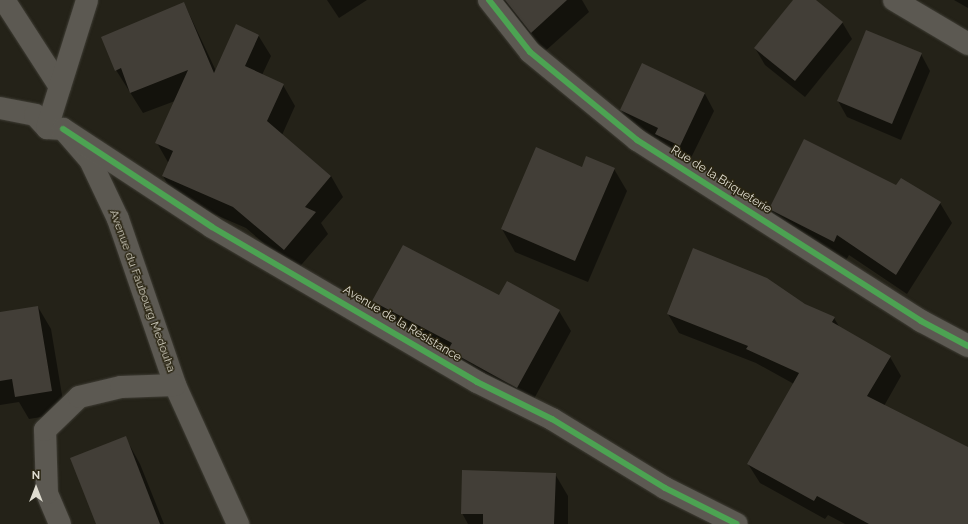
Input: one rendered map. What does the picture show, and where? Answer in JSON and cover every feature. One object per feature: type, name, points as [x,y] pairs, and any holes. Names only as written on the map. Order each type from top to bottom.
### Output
[{"type":"street","points":[[4,0],[60,87]]},
{"type":"street","points":[[55,129],[60,87],[87,0]]},
{"type":"street","name":"Rue de la Briqueterie","points":[[489,0],[530,52],[637,140],[921,320],[968,346]]},
{"type":"street","points":[[894,0],[968,44]]},
{"type":"street","name":"Avenue du Faubourg Medouha","points":[[0,108],[34,115],[55,129],[90,160],[118,219],[176,385],[238,524]]},
{"type":"street","name":"Avenue de la Résistance","points":[[55,129],[212,227],[477,382],[552,419],[665,488],[737,524]]},
{"type":"street","points":[[60,524],[47,493],[45,430],[78,397],[121,387],[176,385]]},
{"type":"building","points":[[505,0],[567,0],[531,33]]},
{"type":"building","points":[[793,0],[816,0],[843,22],[795,81],[754,48]]},
{"type":"building","points":[[184,2],[214,73],[236,24],[259,35],[245,66],[284,84],[267,121],[331,176],[305,207],[316,212],[284,250],[233,207],[162,176],[173,151],[155,143],[188,70],[130,93],[121,68],[115,71],[101,37]]},
{"type":"building","points":[[866,30],[922,53],[892,124],[837,101]]},
{"type":"building","points":[[642,63],[705,93],[680,146],[655,134],[658,128],[620,110]]},
{"type":"building","points":[[804,139],[896,185],[901,178],[941,202],[896,275],[837,235],[834,242],[769,209]]},
{"type":"building","points":[[536,147],[582,167],[586,156],[615,168],[575,261],[501,229]]},
{"type":"building","points":[[403,245],[499,295],[507,281],[560,310],[517,388],[448,350],[452,343],[372,301]]},
{"type":"building","points":[[693,248],[767,278],[805,304],[835,317],[832,322],[891,356],[867,396],[968,447],[968,524],[869,524],[817,496],[814,501],[747,464],[799,373],[746,349],[748,346],[667,314]]},
{"type":"building","points":[[38,306],[52,391],[15,397],[12,379],[0,381],[0,312]]},
{"type":"building","points":[[126,436],[160,524],[96,524],[70,458]]},
{"type":"building","points":[[462,470],[556,473],[554,524],[483,524],[483,514],[461,514]]},
{"type":"cycle path","points":[[489,0],[530,52],[637,140],[921,321],[968,346]]},
{"type":"cycle path","points":[[63,129],[212,227],[477,382],[552,419],[665,488],[737,524]]}]
